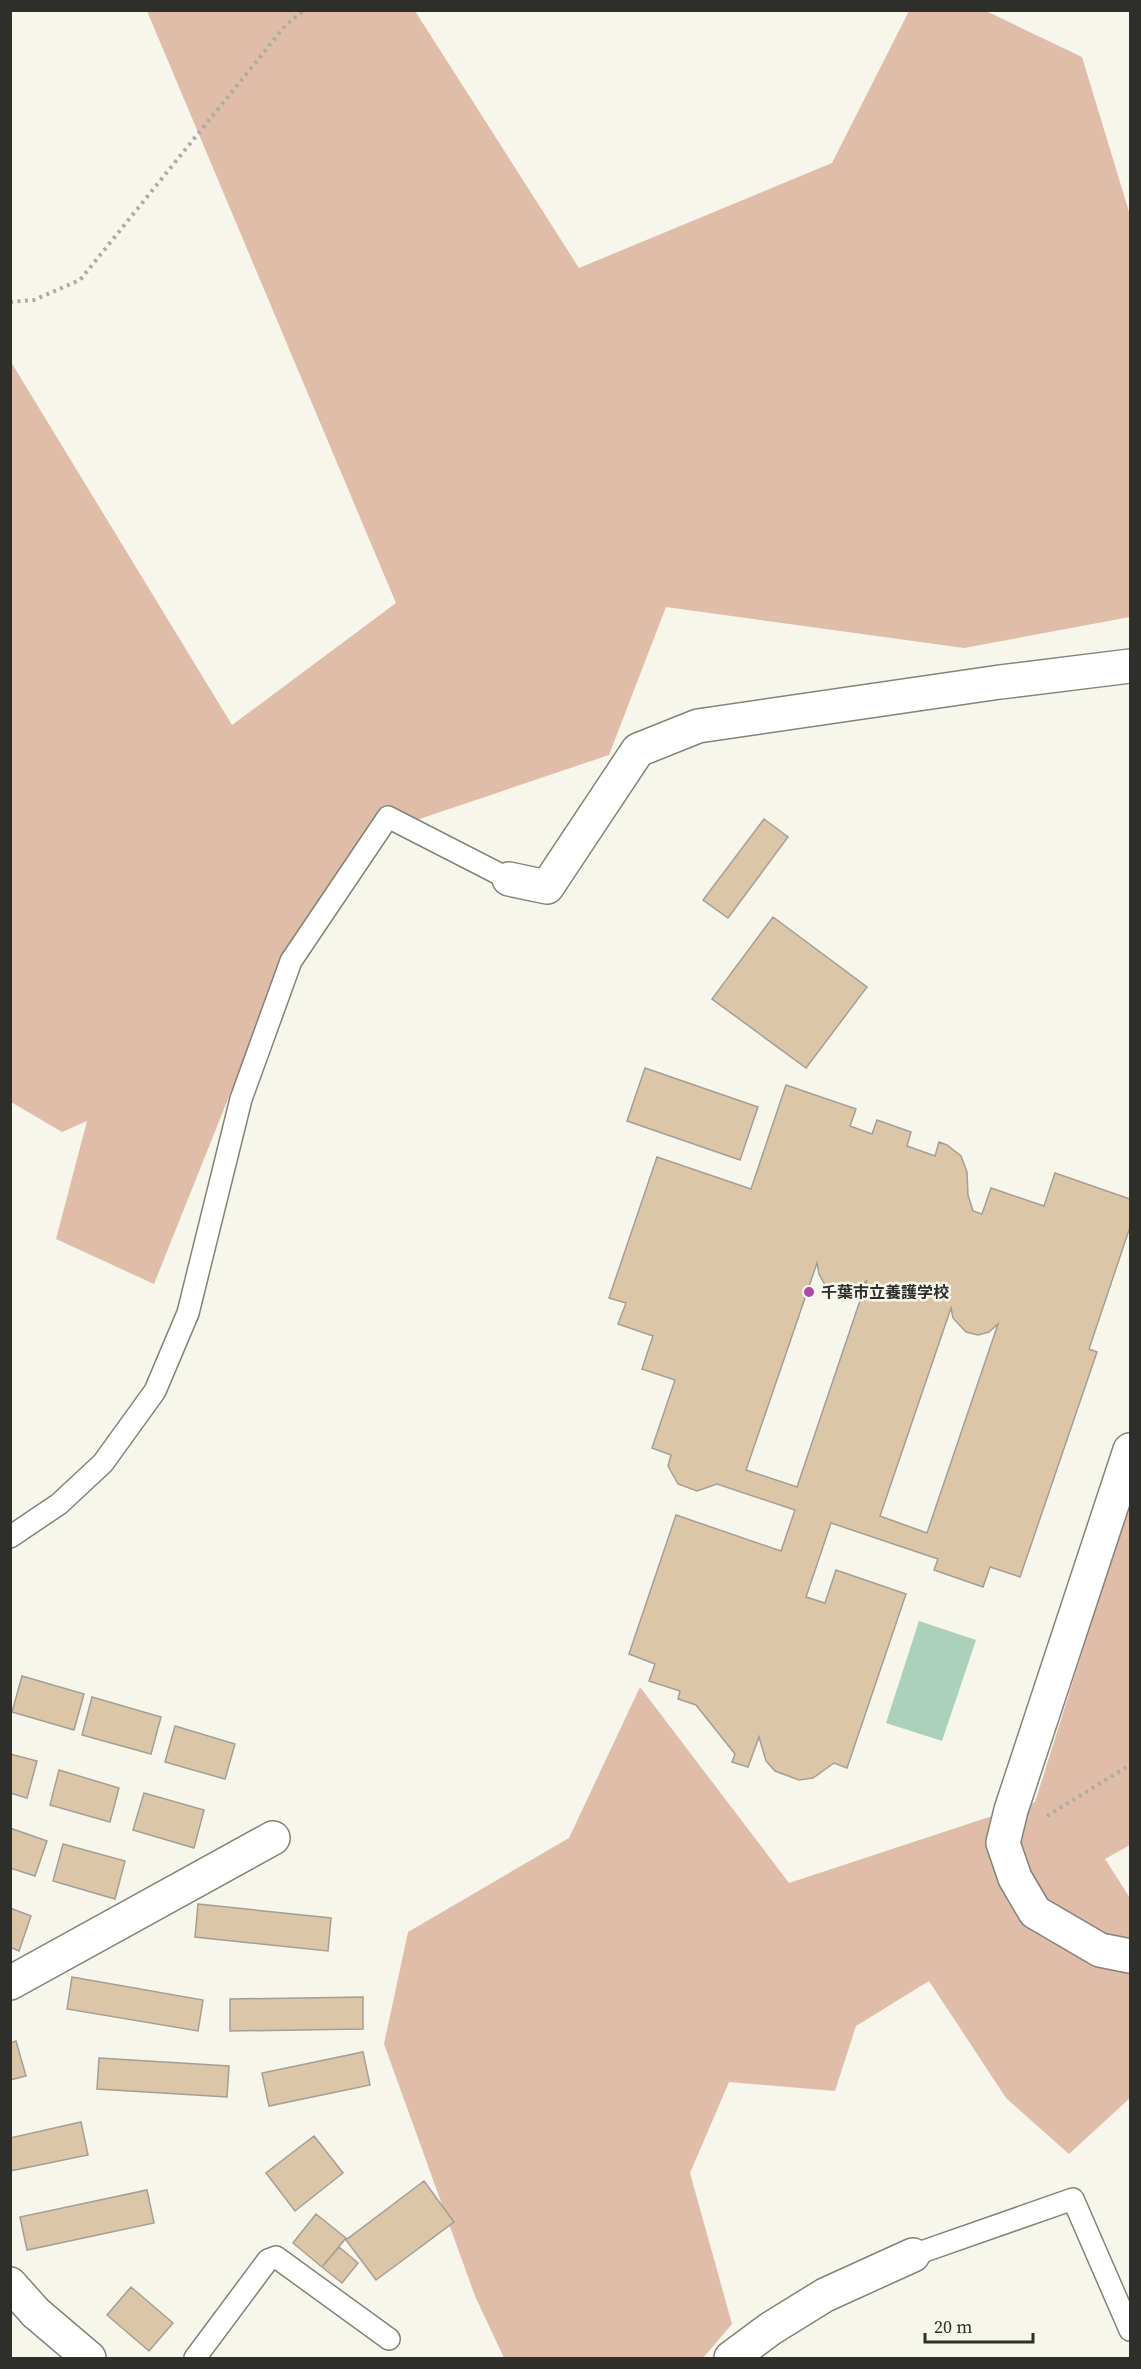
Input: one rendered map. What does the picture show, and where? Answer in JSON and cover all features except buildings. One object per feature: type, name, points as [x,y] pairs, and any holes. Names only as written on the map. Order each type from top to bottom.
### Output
[{"type":"street","points":[[509,879],[547,887],[638,750],[698,726],[1000,682],[1131,666]]},
{"type":"street","points":[[1131,1450],[1011,1810],[1003,1843],[1015,1878],[1035,1912],[1100,1950],[1131,1956]]},
{"type":"street","points":[[10,1983],[273,1838]]},
{"type":"street","points":[[731,2358],[770,2329],[825,2295],[913,2255]]},
{"type":"street","points":[[10,2284],[36,2313],[89,2358]]},
{"type":"lane","points":[[10,1537],[59,1504],[104,1462],[155,1391],[188,1313],[240,1099],[291,961],[388,817],[509,879]]},
{"type":"lane","points":[[913,2255],[1073,2199],[1131,2330]]},
{"type":"lane","points":[[195,2358],[268,2260],[276,2257],[389,2339]]},
{"type":"path","points":[[10,302],[34,300],[80,280],[285,26],[304,10]]},
{"type":"path","points":[[1003,1843],[1131,1765]]},
{"type":"shaded area","points":[[147,11],[415,11],[579,268],[832,163],[909,11],[986,11],[1082,57],[1130,215],[1130,617],[964,648],[666,607],[609,755],[366,837],[288,949],[154,1284],[56,1239],[87,1121],[62,1132],[11,1102],[11,362],[232,725],[396,603]]},
{"type":"shaded area","points":[[1130,1500],[1130,1845],[1105,1859],[1130,1898],[1130,2098],[1069,2154],[1006,2098],[929,1981],[856,2026],[835,2091],[729,2082],[690,2173],[732,2324],[703,2358],[504,2358],[475,2296],[384,2044],[408,1932],[569,1838],[640,1687],[789,1883],[1035,1802]]},
{"type":"shaded area","points":[[919,1621],[976,1640],[942,1741],[886,1723]]},
{"type":"place","name":"千葉市立養護学校","points":[[809,1292]]}]
